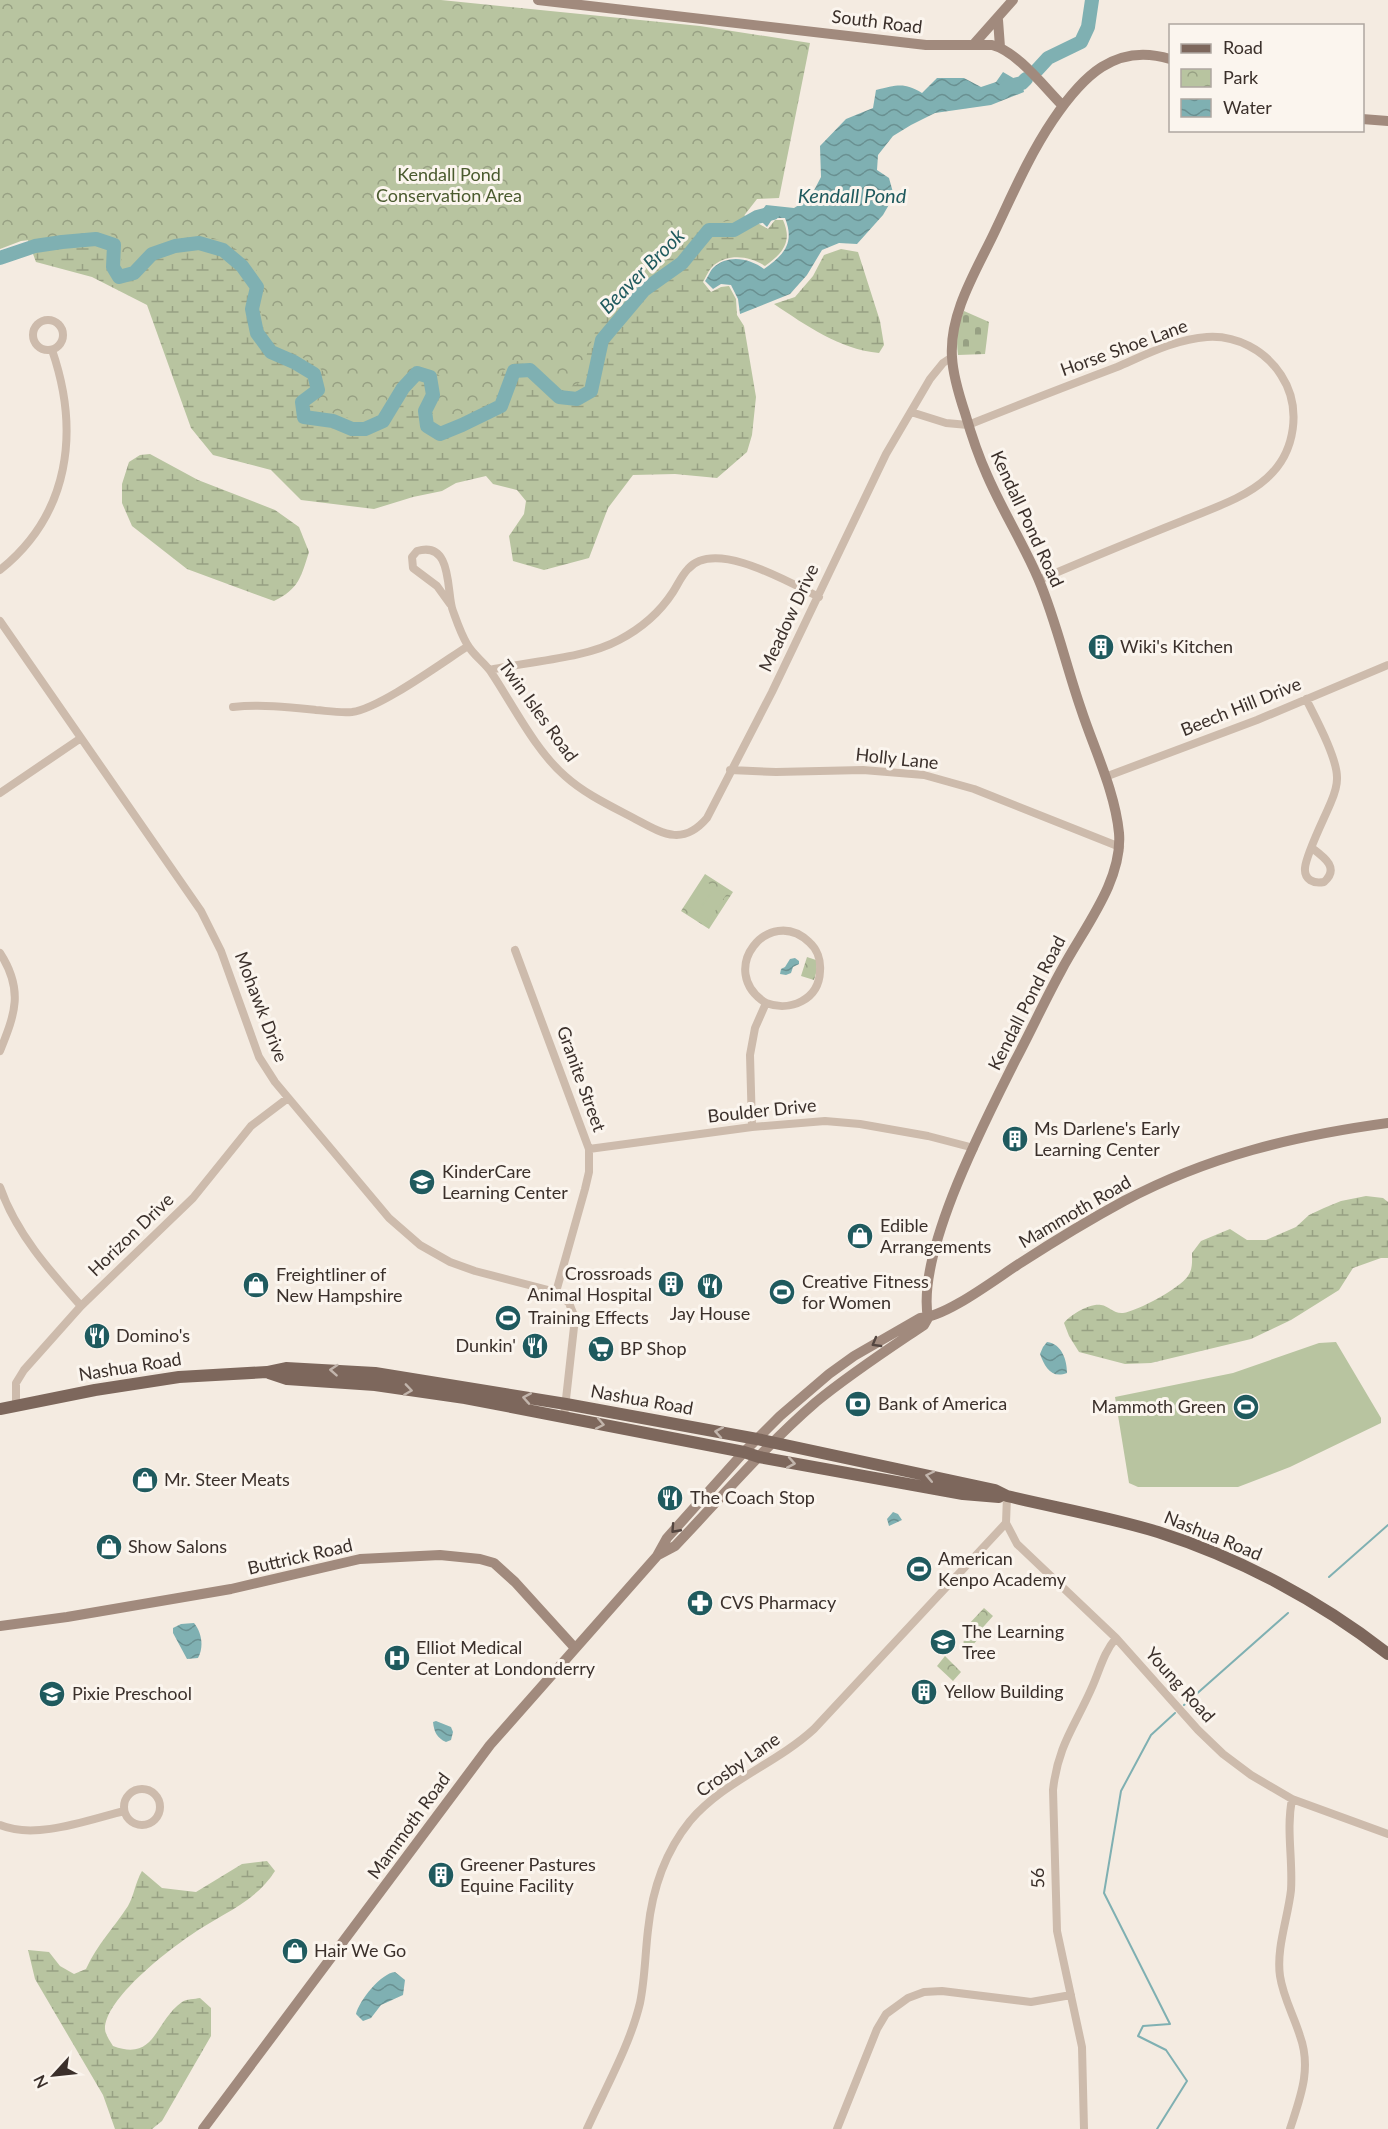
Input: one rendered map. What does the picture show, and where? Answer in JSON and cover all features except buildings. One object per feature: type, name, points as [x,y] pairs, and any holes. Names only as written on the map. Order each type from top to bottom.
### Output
[{"type":"main road","name":"Nashua Road","points":[[0,1409],[147,1382],[220,1374],[267,1372],[286,1368],[375,1373],[565,1411],[759,1457],[963,1494],[993,1498],[1006,1496]]},
{"type":"main road","name":"Nashua Road","points":[[565,1411],[757,1439],[995,1490],[1006,1496],[1124,1523],[1223,1556],[1302,1597],[1388,1654]]},
{"type":"street","name":"South Road","points":[[538,0],[926,45],[1000,47]]},
{"type":"street","points":[[973,45],[998,20],[1013,0]]},
{"type":"street","points":[[998,20],[1000,47],[1063,106],[1098,69],[1118,58],[1141,54],[1169,59]]},
{"type":"street","name":"Kendall Pond Road","points":[[928,1318],[926,1293],[930,1268],[954,1195],[974,1148],[1059,973],[1108,888],[1115,871],[1120,847],[1115,810],[1105,777],[1039,580],[987,476],[958,393],[952,357],[957,315],[967,291],[1029,159],[1063,106]]},
{"type":"street","points":[[1364,119],[1388,121]]},
{"type":"street","name":"Horse Shoe Lane","points":[[968,425],[1153,352],[1198,338],[1225,338],[1251,346],[1272,363],[1287,385],[1293,411],[1291,438],[1281,463],[1263,482],[1225,503],[1039,580]]},
{"type":"street","points":[[0,570],[19,554],[40,526],[57,493],[68,434],[59,372],[52,350]]},
{"type":"street","name":"Meadow Drive","points":[[690,833],[706,818],[819,597],[866,494],[911,412],[937,370],[952,357]]},
{"type":"street","points":[[911,412],[946,423],[968,425]]},
{"type":"street","name":"Twin Isles Road","points":[[450,604],[450,581],[442,561],[430,550],[417,550],[412,557],[413,568],[436,586],[450,604],[468,646],[490,670],[527,728],[564,776],[585,792],[653,828],[669,835],[690,833]]},
{"type":"street","points":[[490,670],[587,652],[620,640],[649,620],[662,607],[688,568],[698,561],[719,558],[736,561],[819,597]]},
{"type":"street","name":"Mohawk Drive","points":[[0,621],[210,927],[224,959],[259,1057],[268,1074],[389,1218],[420,1245],[450,1262],[475,1271],[556,1292]]},
{"type":"street","points":[[233,707],[270,705],[342,713],[355,712],[395,692],[468,646]]},
{"type":"street","name":"Beech Hill Drive","points":[[1105,777],[1236,728],[1388,665]]},
{"type":"street","points":[[1306,699],[1322,733],[1337,778],[1334,795],[1312,848]]},
{"type":"street","points":[[0,793],[81,738]]},
{"type":"street","name":"Holly Lane","points":[[730,770],[776,772],[862,770],[924,775],[974,789],[1120,847]]},
{"type":"street","points":[[785,931],[797,934],[808,941],[818,956],[820,969],[818,982],[812,993],[797,1004],[784,1007],[766,1003],[756,996],[747,980],[745,968],[750,950],[767,934],[785,931]]},
{"type":"street","name":"Granite Street","points":[[515,950],[589,1149],[589,1173],[556,1292]]},
{"type":"street","points":[[0,953],[14,980],[16,997],[14,1015],[0,1051]]},
{"type":"street","points":[[752,1127],[750,1055],[752,1037],[766,1003]]},
{"type":"street","name":"Horizon Drive","points":[[16,1406],[15,1392],[19,1376],[81,1306],[193,1198],[251,1126],[288,1098]]},
{"type":"street","name":"Boulder Drive","points":[[589,1149],[807,1121],[838,1121],[928,1136],[974,1148]]},
{"type":"street","name":"Mammoth Road","points":[[203,2129],[477,1762],[574,1647],[657,1556],[667,1538],[744,1452],[808,1392],[846,1362],[920,1318],[928,1318],[969,1296],[1072,1230],[1172,1177],[1221,1158],[1272,1143],[1388,1123]]},
{"type":"street","points":[[1,1192],[28,1241],[81,1306]]},
{"type":"street","points":[[556,1292],[569,1303],[575,1318],[565,1411]]},
{"type":"street","name":"Mammoth Road","points":[[657,1556],[675,1546],[759,1457],[815,1403],[860,1368],[924,1325],[928,1318]]},
{"type":"street","points":[[1006,1496],[1006,1523]]},
{"type":"street","name":"Young Road","points":[[1006,1523],[1017,1544],[1116,1638],[1216,1748],[1251,1775],[1292,1799],[1388,1834]]},
{"type":"street","name":"Crosby Lane","points":[[587,2129],[637,2015],[643,1989],[648,1929],[655,1893],[666,1859],[682,1833],[697,1814],[716,1796],[794,1746],[814,1729],[1006,1523]]},
{"type":"street","name":"Buttrick Road","points":[[0,1626],[231,1589],[360,1559],[441,1555],[480,1558],[494,1563],[574,1647]]},
{"type":"street","name":"56","points":[[1084,2129],[1082,2048],[1060,1949],[1055,1913],[1053,1790],[1055,1773],[1065,1740],[1093,1686],[1105,1654],[1116,1638]]},
{"type":"street","points":[[139,1790],[155,1795],[160,1805],[157,1817],[148,1824],[142,1825],[130,1821],[124,1811],[126,1800],[133,1792],[139,1790]]},
{"type":"street","points":[[1290,2129],[1306,2069],[1303,2043],[1282,1985],[1279,1968],[1291,1890],[1288,1821],[1292,1799]]},
{"type":"street","points":[[0,1825],[18,1830],[40,1830],[124,1811]]},
{"type":"street","points":[[837,2129],[877,2030],[886,2014],[908,1998],[924,1992],[942,1991],[1032,2002],[1071,1995]]},
{"type":"green space","name":"Kendall Pond Conservation Area","points":[[0,0],[441,0],[700,26],[810,43],[779,198],[757,199],[743,217],[715,224],[691,225],[675,253],[628,290],[597,327],[586,356],[584,380],[567,389],[541,366],[517,361],[503,371],[488,404],[455,419],[435,423],[431,416],[439,398],[441,377],[430,368],[416,366],[403,377],[377,414],[364,422],[327,411],[314,410],[313,404],[324,390],[326,379],[322,371],[314,364],[280,347],[273,340],[260,310],[264,292],[262,279],[252,264],[230,245],[213,238],[201,237],[169,241],[152,248],[126,269],[121,258],[122,242],[108,232],[21,241],[0,249]]},
{"type":"green space","points":[[713,197],[768,229],[775,220],[783,220],[787,235],[781,252],[765,266],[746,258],[733,257],[720,261],[712,267],[703,282],[711,292],[729,286],[736,299],[737,315],[744,326],[756,397],[752,435],[747,452],[717,478],[675,474],[633,475],[608,508],[589,558],[544,570],[513,561],[509,536],[524,514],[526,501],[517,490],[493,484],[486,476],[456,483],[442,491],[374,509],[301,500],[271,470],[213,455],[191,428],[147,305],[92,277],[36,262],[26,235]]},
{"type":"green space","points":[[841,249],[858,252],[880,321],[884,345],[879,353],[864,351],[837,342],[774,304],[795,297],[813,276],[824,255]]},
{"type":"green space","points":[[964,311],[989,322],[985,354],[958,355],[958,332]]},
{"type":"green space","points":[[150,454],[198,480],[275,510],[299,527],[309,552],[294,587],[274,601],[187,569],[132,526],[122,503],[122,484],[129,462],[140,455]]},
{"type":"green space","points":[[705,874],[733,892],[709,929],[681,911]]},
{"type":"green space","points":[[704,880],[714,887],[697,912],[687,905]]},
{"type":"green space","points":[[715,888],[726,895],[709,920],[698,913]]},
{"type":"green space","points":[[807,957],[816,960],[817,970],[814,980],[801,976]]},
{"type":"green space","points":[[1366,1196],[1383,1198],[1388,1202],[1388,1258],[1381,1258],[1353,1268],[1339,1290],[1291,1320],[1251,1339],[1151,1363],[1125,1364],[1079,1352],[1069,1336],[1064,1323],[1075,1313],[1086,1308],[1101,1305],[1123,1313],[1148,1304],[1177,1287],[1190,1273],[1192,1253],[1201,1241],[1230,1229],[1247,1240],[1266,1240],[1296,1227],[1309,1215],[1324,1208],[1341,1201]]},
{"type":"green space","name":"Mammoth Green","points":[[1336,1342],[1381,1418],[1381,1423],[1290,1467],[1238,1487],[1138,1487],[1129,1483],[1115,1397],[1233,1373],[1319,1343]]},
{"type":"green space","points":[[984,1608],[993,1616],[977,1634],[980,1637],[970,1648],[963,1642],[974,1632],[967,1626]]},
{"type":"green space","points":[[945,1656],[961,1672],[953,1681],[937,1666]]},
{"type":"green space","points":[[267,1861],[275,1871],[258,1892],[167,1952],[126,1990],[115,2004],[105,2029],[113,2046],[127,2050],[138,2049],[153,2038],[173,2010],[182,2002],[200,1998],[211,2008],[211,2036],[162,2121],[152,2129],[115,2129],[103,2095],[35,1979],[28,1950],[49,1952],[60,1966],[74,1974],[86,1969],[128,1906],[142,1871],[162,1888],[196,1892],[242,1864]]},
{"type":"water","name":"Kendall Pond","points":[[1003,72],[1022,83],[1024,92],[991,105],[935,113],[893,136],[878,155],[877,170],[889,178],[894,196],[883,215],[857,244],[839,243],[822,250],[807,275],[790,294],[740,314],[738,299],[731,285],[721,284],[713,289],[705,281],[713,268],[725,261],[745,260],[764,269],[777,259],[786,248],[788,241],[788,227],[785,218],[773,218],[767,227],[757,217],[766,205],[794,208],[810,198],[821,177],[820,146],[846,119],[873,108],[876,90],[900,86],[910,87],[922,93],[937,78],[964,78],[981,87],[996,82]]},
{"type":"water","points":[[795,958],[799,964],[793,967],[791,973],[780,974],[781,969],[790,959]]},
{"type":"water","points":[[1047,1342],[1052,1343],[1063,1353],[1067,1373],[1057,1374],[1049,1371],[1040,1354]]},
{"type":"water","points":[[893,1512],[898,1514],[902,1520],[889,1526],[887,1519]]},
{"type":"water","points":[[194,1623],[200,1636],[201,1649],[198,1658],[187,1659],[173,1633],[173,1628],[181,1624]]},
{"type":"water","points":[[433,1722],[451,1727],[453,1732],[451,1740],[446,1742],[438,1737],[433,1726]]},
{"type":"water","points":[[395,1972],[405,1980],[403,1995],[381,2005],[371,2018],[363,2021],[356,2014],[361,2002],[377,1982]]},
{"type":"waterway","name":"Beaver Brook","points":[[1037,70],[1048,58],[1081,42],[1088,27],[1092,0]]},
{"type":"waterway","name":"Beaver Brook","points":[[1006,87],[1022,83],[1026,79]]},
{"type":"waterway","name":"Beaver Brook","points":[[0,258],[35,246],[96,239],[114,245],[113,267],[119,277],[134,273],[152,254],[175,246],[199,243],[223,250],[242,266],[257,287],[252,309],[257,333],[271,352],[314,374],[318,390],[302,402],[304,417],[333,421],[352,429],[365,429],[383,421],[403,388],[417,373],[430,377],[433,395],[425,411],[427,426],[440,434],[501,406],[514,371],[530,370],[559,397],[577,399],[591,391],[602,340],[644,290],[682,263],[709,230],[734,230],[757,217],[773,213]]},
{"type":"waterway","points":[[1329,1577],[1388,1525]]},
{"type":"waterway","points":[[1184,1705],[1288,1613]]},
{"type":"waterway","points":[[1157,2129],[1187,2081],[1166,2050],[1138,2036],[1143,2026],[1170,2024],[1104,1893],[1121,1791],[1151,1735],[1175,1713]]},
{"type":"place","name":"Wiki's Kitchen","points":[[1101,647]]},
{"type":"place","name":"Ms Darlene's Early Learning Center","points":[[1015,1139]]},
{"type":"place","name":"KinderCare Learning Center","points":[[422,1182]]},
{"type":"place","name":"Edible Arrangements","points":[[860,1236]]},
{"type":"place","name":"Crossroads Animal Hospital","points":[[671,1284]]},
{"type":"place","name":"Freightliner of New Hampshire","points":[[256,1285]]},
{"type":"place","name":"Jay House","points":[[710,1286]]},
{"type":"place","name":"Creative Fitness for Women","points":[[782,1292]]},
{"type":"place","name":"Training Effects","points":[[508,1318]]},
{"type":"place","name":"Domino's","points":[[97,1336]]},
{"type":"place","name":"Dunkin'","points":[[535,1346]]},
{"type":"place","name":"BP Shop","points":[[601,1349]]},
{"type":"place","name":"Bank of America","points":[[858,1404]]},
{"type":"place","name":"Mammoth Green","points":[[1246,1407]]},
{"type":"place","name":"Mr. Steer Meats","points":[[145,1480]]},
{"type":"place","name":"The Coach Stop","points":[[670,1498]]},
{"type":"place","name":"Show Salons","points":[[109,1547]]},
{"type":"place","name":"American Kenpo Academy","points":[[919,1569]]},
{"type":"place","name":"CVS Pharmacy","points":[[700,1603]]},
{"type":"place","name":"The Learning Tree","points":[[943,1642]]},
{"type":"place","name":"Elliot Medical Center at Londonderry","points":[[397,1658]]},
{"type":"place","name":"Yellow Building","points":[[924,1692]]},
{"type":"place","name":"Pixie Preschool","points":[[52,1694]]},
{"type":"place","name":"Greener Pastures Equine Facility","points":[[441,1875]]},
{"type":"place","name":"Hair We Go","points":[[295,1951]]}]
